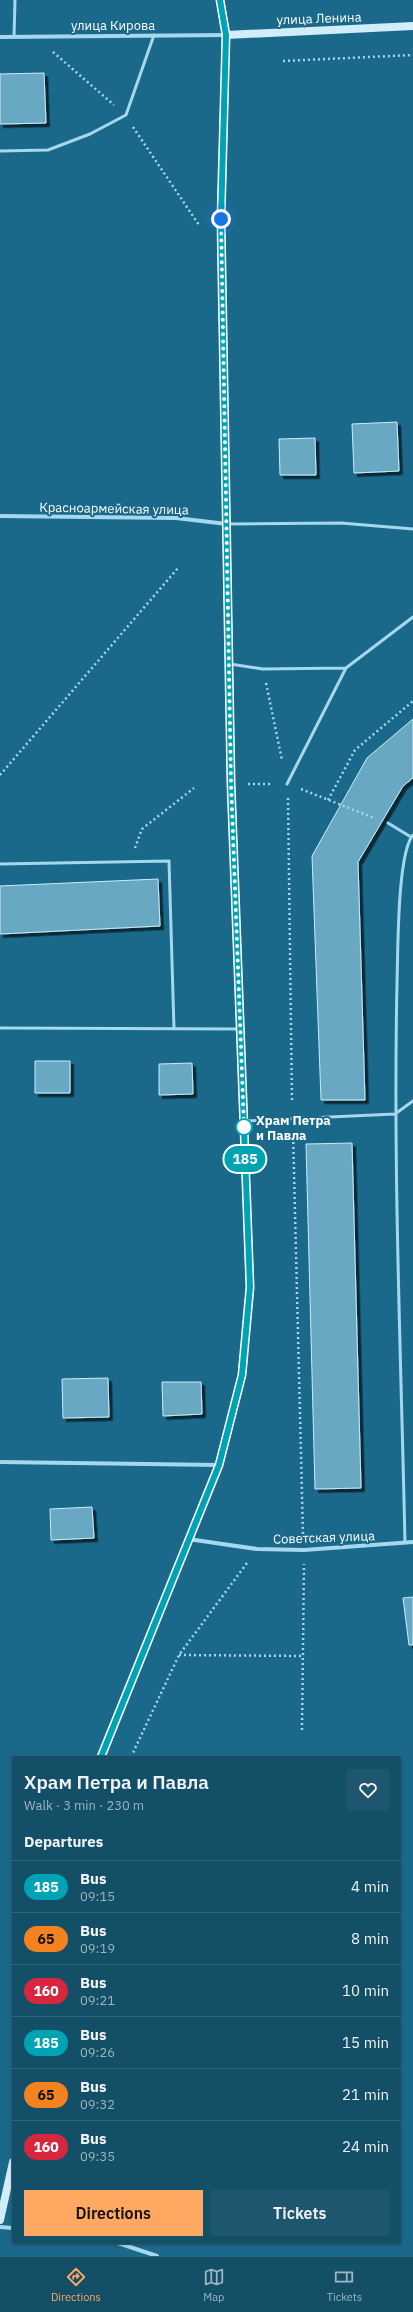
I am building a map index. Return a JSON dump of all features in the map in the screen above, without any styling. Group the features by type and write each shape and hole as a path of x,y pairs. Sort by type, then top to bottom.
{"main road":[{"path":"101,1756 219,1465 242,1375 250,1287 231,783 221,219 226,35 220,0"},
{"name":"улица Ленина","path":"226,35 413,26"},
{"path":"0,2220 12,2166"}],"street":[{"name":"улица Кирова","path":"0,37 226,35"},
{"name":"Красноармейская улица","path":"0,516 176,518 227,524"},
{"path":"0,1462 219,1465"},
{"name":"Советская улица","path":"188,1539 257,1549 304,1550 413,1542"},
{"path":"0,2227 12,2228"},
{"path":"121,2244 157,2256"}],"lane":[{"path":"14,37 15,0"},
{"path":"0,151 48,150 90,134 126,115 154,35"},
{"path":"227,524 341,523 413,529"},
{"path":"287,784 346,668 413,617"},
{"path":"229,664 263,669 346,668"},
{"path":"388,823 412,836 406,850 399,906 395,1114 405,1543"},
{"path":"0,864 169,861 174,1029"},
{"path":"0,1028 240,1029"},
{"path":"243,1122 395,1114 413,1101"}],"path":[{"path":"283,61 413,56"},
{"path":"0,775 178,568"},
{"path":"388,823 328,800 355,750 413,701"},
{"path":"130,861 142,829 194,788"},
{"path":"131,1756 179,1655 257,1549"},
{"path":"302,1730 304,1550"},
{"path":"179,1655 303,1656"}],"building":[{"path":"44,73 46,123 0,124 0,74"},
{"path":"397,422 399,471 354,473 352,424"},
{"path":"315,438 316,475 280,475 279,439"},
{"path":"413,719 413,778 403,786 358,862 365,1100 321,1100 312,856 367,758"},
{"path":"158,879 160,926 0,934 0,886"},
{"path":"35,1061 70,1061 70,1093 35,1093"},
{"path":"192,1063 193,1094 159,1095 159,1064"},
{"path":"352,1143 361,1488 315,1489 306,1144"},
{"path":"108,1378 109,1417 63,1418 62,1379"},
{"path":"162,1382 201,1382 202,1414 163,1416"},
{"path":"92,1507 94,1538 51,1540 50,1509"},
{"path":"413,1597 413,1645 409,1645 403,1598"}],"bus line":[{"name":"185","path":"101,1756 219,1465 242,1375 250,1287 231,783 221,219 226,35 220,0"}],"place":[{"name":"Храм Петра и Павла","path":"244,1127"}],"route":[{"path":"221,219 231,783 244,1127"}]}
